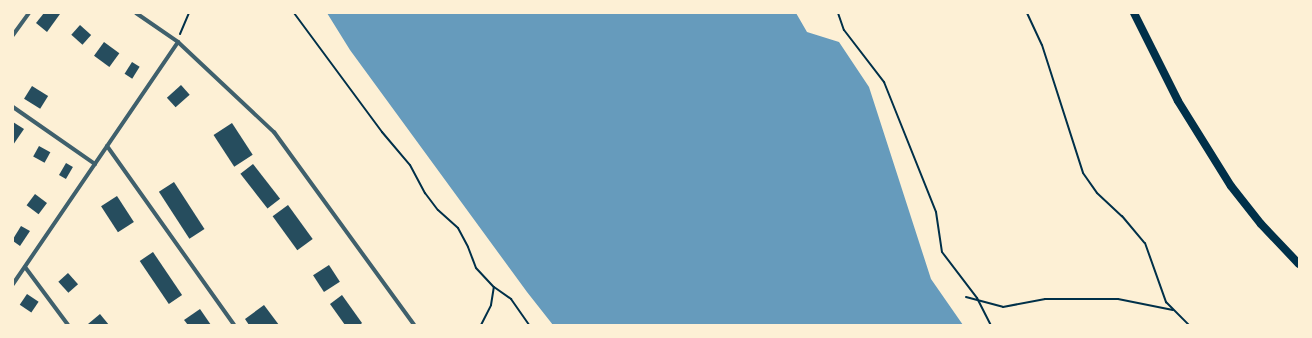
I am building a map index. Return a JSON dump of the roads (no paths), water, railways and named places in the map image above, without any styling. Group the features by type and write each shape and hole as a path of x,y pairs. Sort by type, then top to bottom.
{"main road":[{"path":"1134,13 1178,102 1227,180 1261,224 1299,264"}],"street":[{"path":"13,36 29,13"},
{"path":"136,13 178,42 274,132 414,325"},
{"path":"13,284 178,42"},
{"path":"13,107 95,164"},
{"path":"107,146 234,325"},
{"path":"25,267 68,325"}],"water":[{"path":"327,13 796,13 807,32 839,42 869,87 931,279 963,325 553,325 527,292 350,50"}]}
